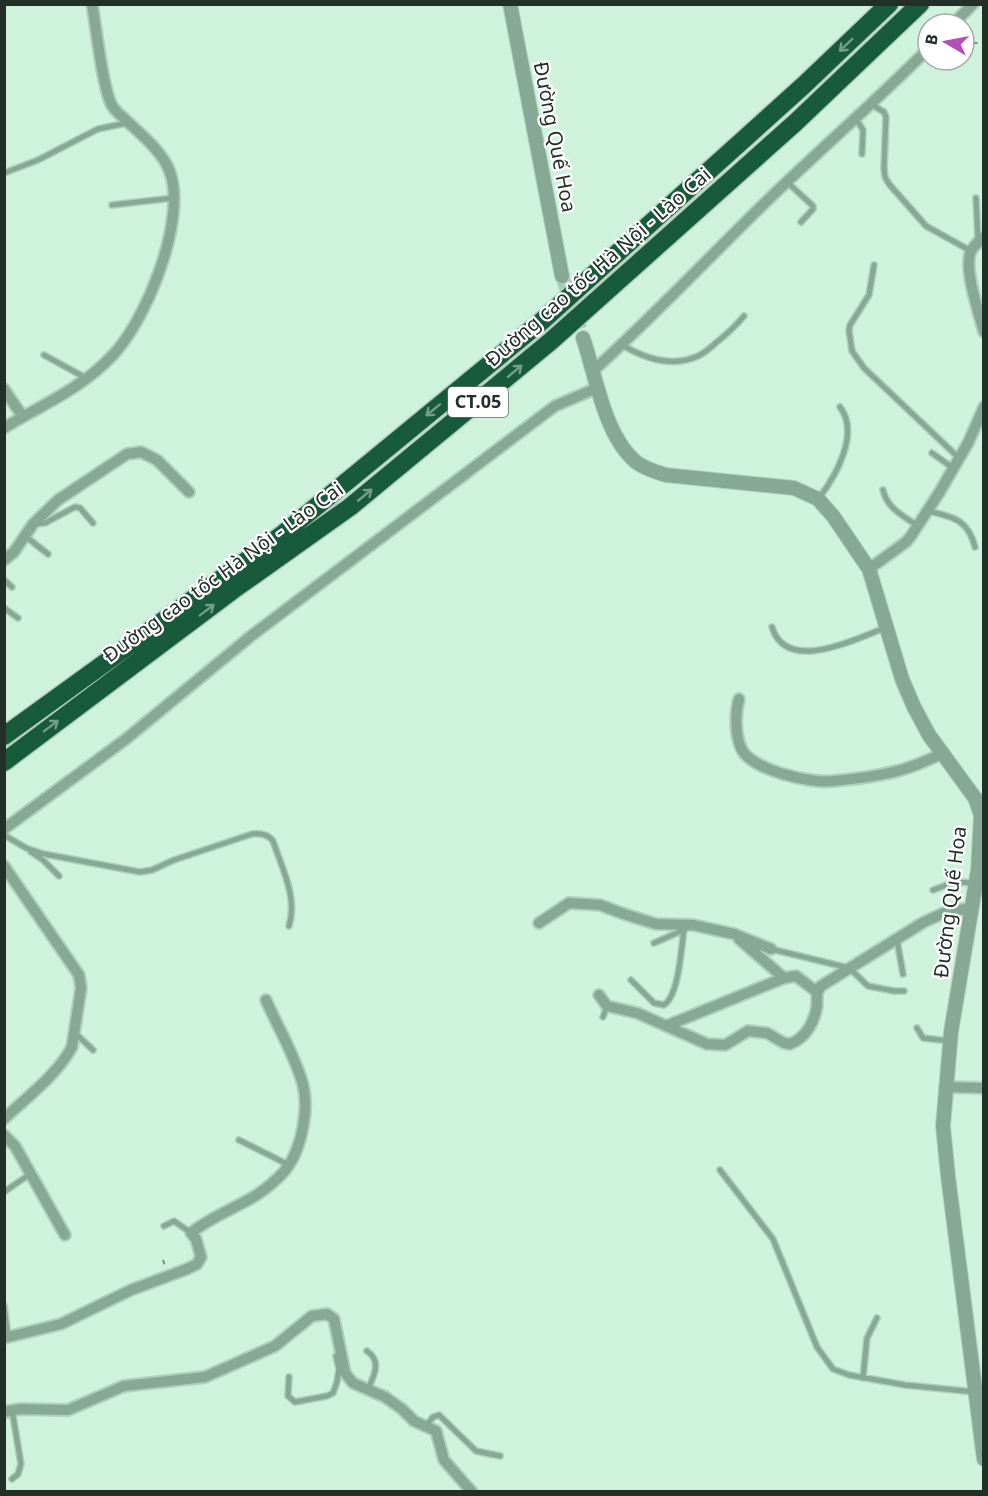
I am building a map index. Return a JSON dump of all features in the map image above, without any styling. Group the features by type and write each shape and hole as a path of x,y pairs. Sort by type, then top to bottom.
{"highway":[{"name":"Đường cao tốc Hà Nội - Lào Cai","path":"4,736 283,534 542,321 804,85 889,4"},
{"name":"Đường cao tốc Hà Nội - Lào Cai","path":"4,762 233,590 290,552 350,507 551,341 795,122 920,4"}],"street":[{"path":"4,428 86,378 112,356 129,334 145,306 161,267 171,229 174,191 170,171 160,155 111,104 92,4"},
{"name":"Đường Quế Hoa","path":"510,4 562,276"},
{"path":"594,370 787,182 872,105 916,61"},
{"path":"981,239 971,252 969,267 983,328"},
{"name":"Đường Quế Hoa","path":"583,338 594,370 597,388 612,428 624,450 637,463 651,471 666,475 794,489 818,499 833,516 869,569 902,679 914,708 929,735 975,798 982,815 976,883 950,1041 943,1126 948,1176 980,1391 984,1459"},
{"path":"4,829 126,739 251,636 555,406 597,388"},
{"path":"4,389 23,417"},
{"path":"869,569 906,542 918,526 956,463 984,407"},
{"path":"4,560 14,552 33,524 58,500 127,454 141,452 157,460 189,492"},
{"path":"739,699 736,719 741,748 745,755 776,772 799,779 831,782 896,772 944,753"},
{"path":"4,866 79,975 81,988 72,1047 54,1072 4,1119"},
{"path":"539,923 569,903 600,905 656,924 734,934 771,949"},
{"path":"599,995 607,1006 638,1013 707,1044 725,1045 748,1031 767,1033 790,1044 803,1035 813,1023 817,992 821,986 924,922 946,912 972,908"},
{"path":"734,934 756,959 784,978"},
{"path":"666,1026 784,978 796,976 817,992"},
{"path":"6,1337 61,1324 131,1290 197,1264 201,1257 196,1239 191,1233 201,1225 256,1195 289,1165 298,1144 303,1123 304,1087 266,1000"},
{"path":"945,1087 984,1088"},
{"path":"4,1135 15,1146 65,1235"},
{"path":"8,1411 68,1410 124,1386 205,1377 275,1346 312,1316 327,1314 334,1319 345,1373 349,1380 385,1397 414,1421 435,1431 444,1460 472,1491"}],"lane":[{"path":"872,105 884,112 886,117 884,168 889,184 926,226 971,252"},
{"path":"856,119 863,130 862,154"},
{"path":"4,173 38,160 98,129 129,122"},
{"path":"787,182 813,206 801,222"},
{"path":"112,205 174,198"},
{"path":"976,198 981,239"},
{"path":"874,265 869,295 850,325 849,340 852,351 864,368 956,463"},
{"path":"622,345 651,358 669,362 686,361 700,355 732,331 744,316"},
{"path":"44,355 86,378"},
{"path":"818,499 830,483 847,437 848,422 840,407"},
{"path":"932,453 956,463"},
{"path":"884,490 885,500 890,506 918,526"},
{"path":"33,524 45,523 75,507 80,508 93,523"},
{"path":"928,511 954,518 963,524 971,533 975,547"},
{"path":"26,536 48,554"},
{"path":"4,580 12,587"},
{"path":"4,608 18,618"},
{"path":"772,627 774,635 781,643 794,649 819,651 831,649 887,627"},
{"path":"26,848 44,854 140,872 152,870 174,860 252,834 261,834 270,837 273,841 289,889 293,907 289,926"},
{"path":"4,835 43,860 59,876"},
{"path":"933,890 955,882 976,883"},
{"path":"654,943 689,927"},
{"path":"631,980 654,1003 664,1005 669,1002 689,927"},
{"path":"896,939 903,974"},
{"path":"756,959 766,950 771,949 849,968 868,986 904,991"},
{"path":"603,1017 607,1006"},
{"path":"917,1028 923,1038 950,1041"},
{"path":"74,1032 93,1050"},
{"path":"239,1140 289,1165"},
{"path":"720,1170 773,1239 817,1347 833,1369 849,1375 905,1385 980,1391"},
{"path":"4,1192 30,1174"},
{"path":"164,1226 174,1221 191,1233"},
{"path":"4,1306 6,1337"},
{"path":"288,1377 288,1396 295,1402 333,1393 339,1369 327,1314"},
{"path":"863,1378 867,1338 878,1318"},
{"path":"367,1351 373,1355 377,1366 368,1389"},
{"path":"8,1411 21,1464 18,1474 12,1479"},
{"path":"426,1426 433,1417 439,1415 476,1451 500,1456"}],"tunnel":[{"path":"562,276 583,338"}]}
